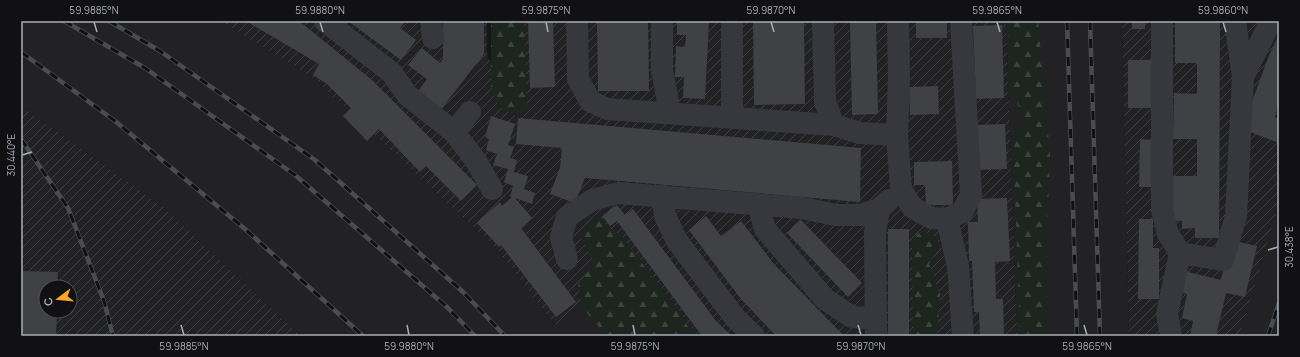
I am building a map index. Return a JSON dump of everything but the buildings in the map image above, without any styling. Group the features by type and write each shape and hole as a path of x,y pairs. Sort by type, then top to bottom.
{"lane":[{"path":"324,21 392,73 407,95 454,132 476,161 492,189"},
{"path":"577,21 578,80 590,101 607,109 834,125 860,132 897,135"},
{"path":"662,21 662,70 670,113"},
{"path":"732,21 732,118"},
{"path":"823,21 824,102 834,125"},
{"path":"898,21 897,135 902,189 912,207 931,218 946,219 962,212 971,195 961,21"},
{"path":"1162,21 1162,210 1168,234 1180,253 1167,314 1171,336"},
{"path":"1180,253 1223,260 1236,216 1243,77 1235,21"},
{"path":"1243,77 1271,21"},
{"path":"454,132 470,112"},
{"path":"566,259 561,237 567,217 592,200 618,193 802,208 836,215 860,215 879,209 902,189"},
{"path":"663,196 665,216 677,241 736,319 754,336"},
{"path":"758,204 765,229 824,299 852,317 876,328 875,232 879,209"},
{"path":"946,219 958,266 962,336"}],"shaded area":[{"path":"21,21 220,21 312,77 497,249 555,325 641,260 697,336 301,336 163,207 21,106"},
{"path":"220,21 487,21 487,54 516,117 517,21 1006,21 1017,336 697,336 641,260 555,325 497,249 312,77"},
{"path":"1006,21 1122,21 1129,336 1017,336"},
{"path":"1122,21 1279,21 1279,203 1240,336 1129,336"},
{"path":"21,106 163,207 301,336 21,336"},
{"path":"1279,203 1279,336 1240,336 1250,298"}],"green space":[{"path":"491,21 524,21 527,108 520,113 513,114 499,107 491,87"},
{"path":"1008,21 1038,21 1050,154 1047,234 1047,336 1020,336 1013,135 1025,124 1017,102 1011,95"},
{"path":"601,218 609,228 623,237 695,336 607,336 582,307 578,283 587,273 594,261 581,239 590,220"},
{"path":"924,231 933,235 939,243 929,264 940,294 937,336 913,336 912,244 917,234"}],"railway":[{"path":"64,21 145,68 295,175 447,307 475,336"},
{"path":"109,21 160,51 315,160 462,291 505,336"},
{"path":"1067,21 1077,336"},
{"path":"1090,21 1100,336"},
{"path":"21,52 115,121 245,229 363,336"},
{"path":"21,139 68,208 104,301 113,336"},
{"path":"1268,336 1279,303"}]}
